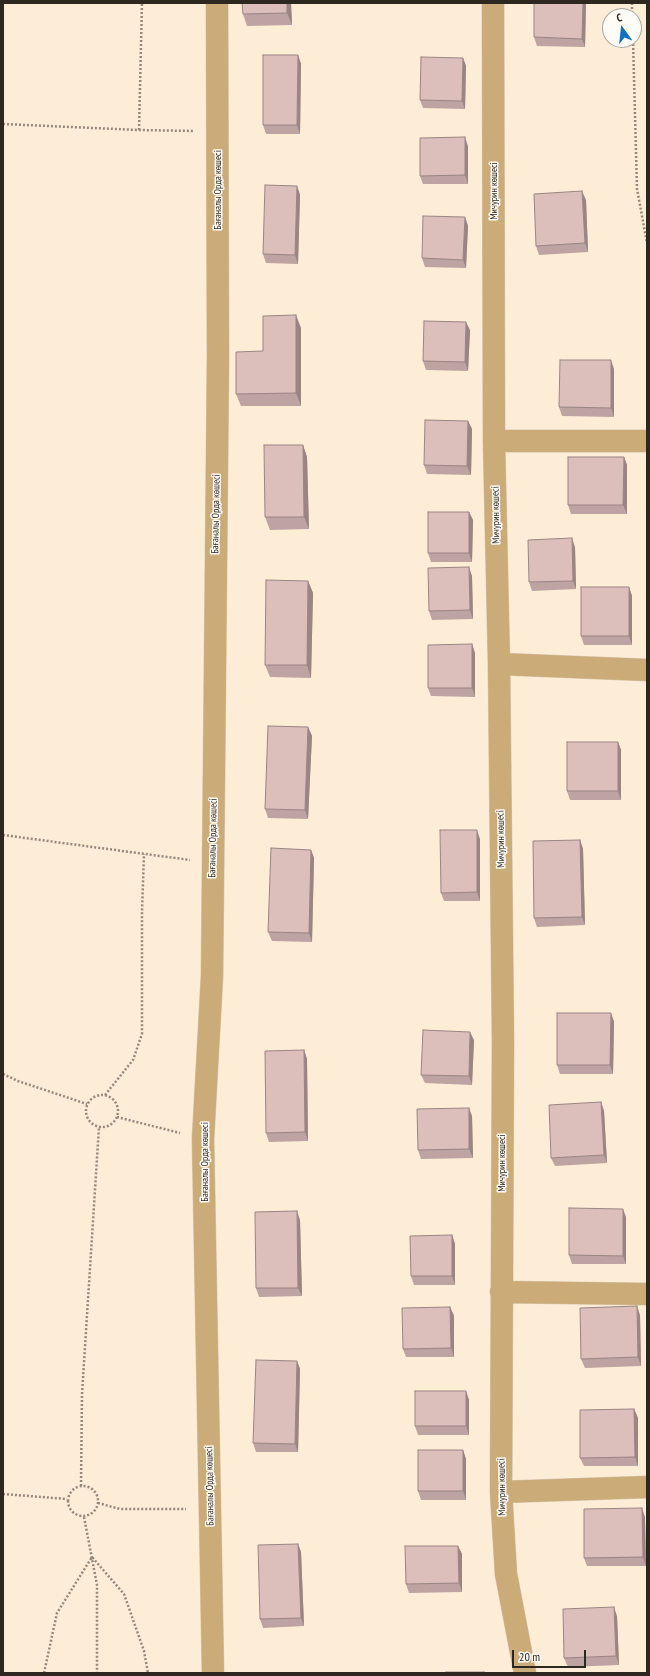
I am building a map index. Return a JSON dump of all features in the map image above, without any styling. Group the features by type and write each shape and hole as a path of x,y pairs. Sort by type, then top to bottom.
{"street":[{"name":"Бағаналы Орда көшесі","path":"213,1673 204,1139 212,976 218,366 217,3"},
{"name":"Мичурин көшесі","path":"493,3 494,441 499,664 503,1043 501,1492 506,1574 525,1673"},
{"path":"494,441 647,441"},
{"path":"499,664 647,670"},
{"path":"501,1292 647,1294"},
{"path":"501,1492 647,1487"}],"path":[{"path":"139,130 142,3"},
{"path":"633,48 637,189 647,242"},
{"path":"3,124 139,130 218,131"},
{"path":"3,835 213,862"},
{"path":"105,1095 133,1060 142,1034 142,912 144,854"},
{"path":"3,1074 18,1081 87,1104"},
{"path":"98,1095 105,1095 116,1103 118,1110 112,1123 99,1127 92,1124 87,1118 87,1104 91,1098 98,1095"},
{"path":"116,1117 204,1139"},
{"path":"82,1486 82,1394 99,1127"},
{"path":"82,1486 88,1487 94,1491 97,1496 98,1503 95,1510 84,1517 77,1516 72,1512 68,1506 67,1499 75,1488 82,1486"},
{"path":"3,1494 67,1499"},
{"path":"98,1503 120,1509 211,1509"},
{"path":"84,1517 97,1585 97,1673"},
{"path":"44,1673 56,1613 92,1557"},
{"path":"92,1557 124,1594 144,1651 148,1673"}],"building":[{"path":"242,3 287,3 287,13 243,14"},
{"path":"534,3 583,3 582,39 534,37"},
{"path":"263,55 298,55 297,125 263,125"},
{"path":"421,57 463,58 462,101 420,100"},
{"path":"465,137 465,175 420,176 420,138"},
{"path":"265,185 297,186 295,255 263,254"},
{"path":"582,191 585,243 536,246 534,194"},
{"path":"423,216 465,217 463,260 422,258"},
{"path":"296,315 296,393 236,394 236,352 263,351 263,316"},
{"path":"424,321 466,322 465,362 423,361"},
{"path":"560,360 611,360 611,408 559,407"},
{"path":"425,420 468,421 467,466 424,465"},
{"path":"264,445 303,445 304,517 265,517"},
{"path":"568,457 624,457 623,505 568,505"},
{"path":"428,512 469,512 469,553 428,553"},
{"path":"572,538 573,581 529,582 528,540"},
{"path":"469,567 470,610 429,611 428,568"},
{"path":"266,580 308,581 307,665 265,665"},
{"path":"581,587 629,587 629,636 581,636"},
{"path":"472,644 472,688 428,688 428,645"},
{"path":"268,726 308,727 305,810 265,809"},
{"path":"567,742 618,742 618,791 567,791"},
{"path":"440,830 477,830 477,892 441,893"},
{"path":"580,840 582,917 534,918 533,841"},
{"path":"271,848 311,850 309,933 268,932"},
{"path":"557,1013 611,1013 610,1065 557,1065"},
{"path":"423,1030 470,1032 469,1076 421,1075"},
{"path":"304,1050 305,1132 266,1133 265,1051"},
{"path":"601,1102 604,1155 551,1158 549,1105"},
{"path":"469,1108 469,1149 418,1150 417,1109"},
{"path":"569,1208 623,1209 623,1256 569,1255"},
{"path":"297,1211 298,1288 256,1288 255,1212"},
{"path":"452,1235 452,1276 411,1276 410,1236"},
{"path":"637,1306 638,1357 581,1359 580,1308"},
{"path":"450,1307 451,1348 403,1349 402,1308"},
{"path":"256,1360 297,1361 295,1444 253,1443"},
{"path":"415,1391 466,1391 466,1426 415,1426"},
{"path":"634,1409 635,1457 580,1458 580,1410"},
{"path":"418,1450 463,1450 463,1491 418,1491"},
{"path":"642,1508 643,1557 584,1558 584,1509"},
{"path":"298,1544 301,1618 260,1619 258,1545"},
{"path":"405,1546 458,1546 459,1583 406,1584"},
{"path":"614,1607 616,1656 564,1658 563,1609"},
{"path":"485,1672 485,1673 446,1673"}]}
